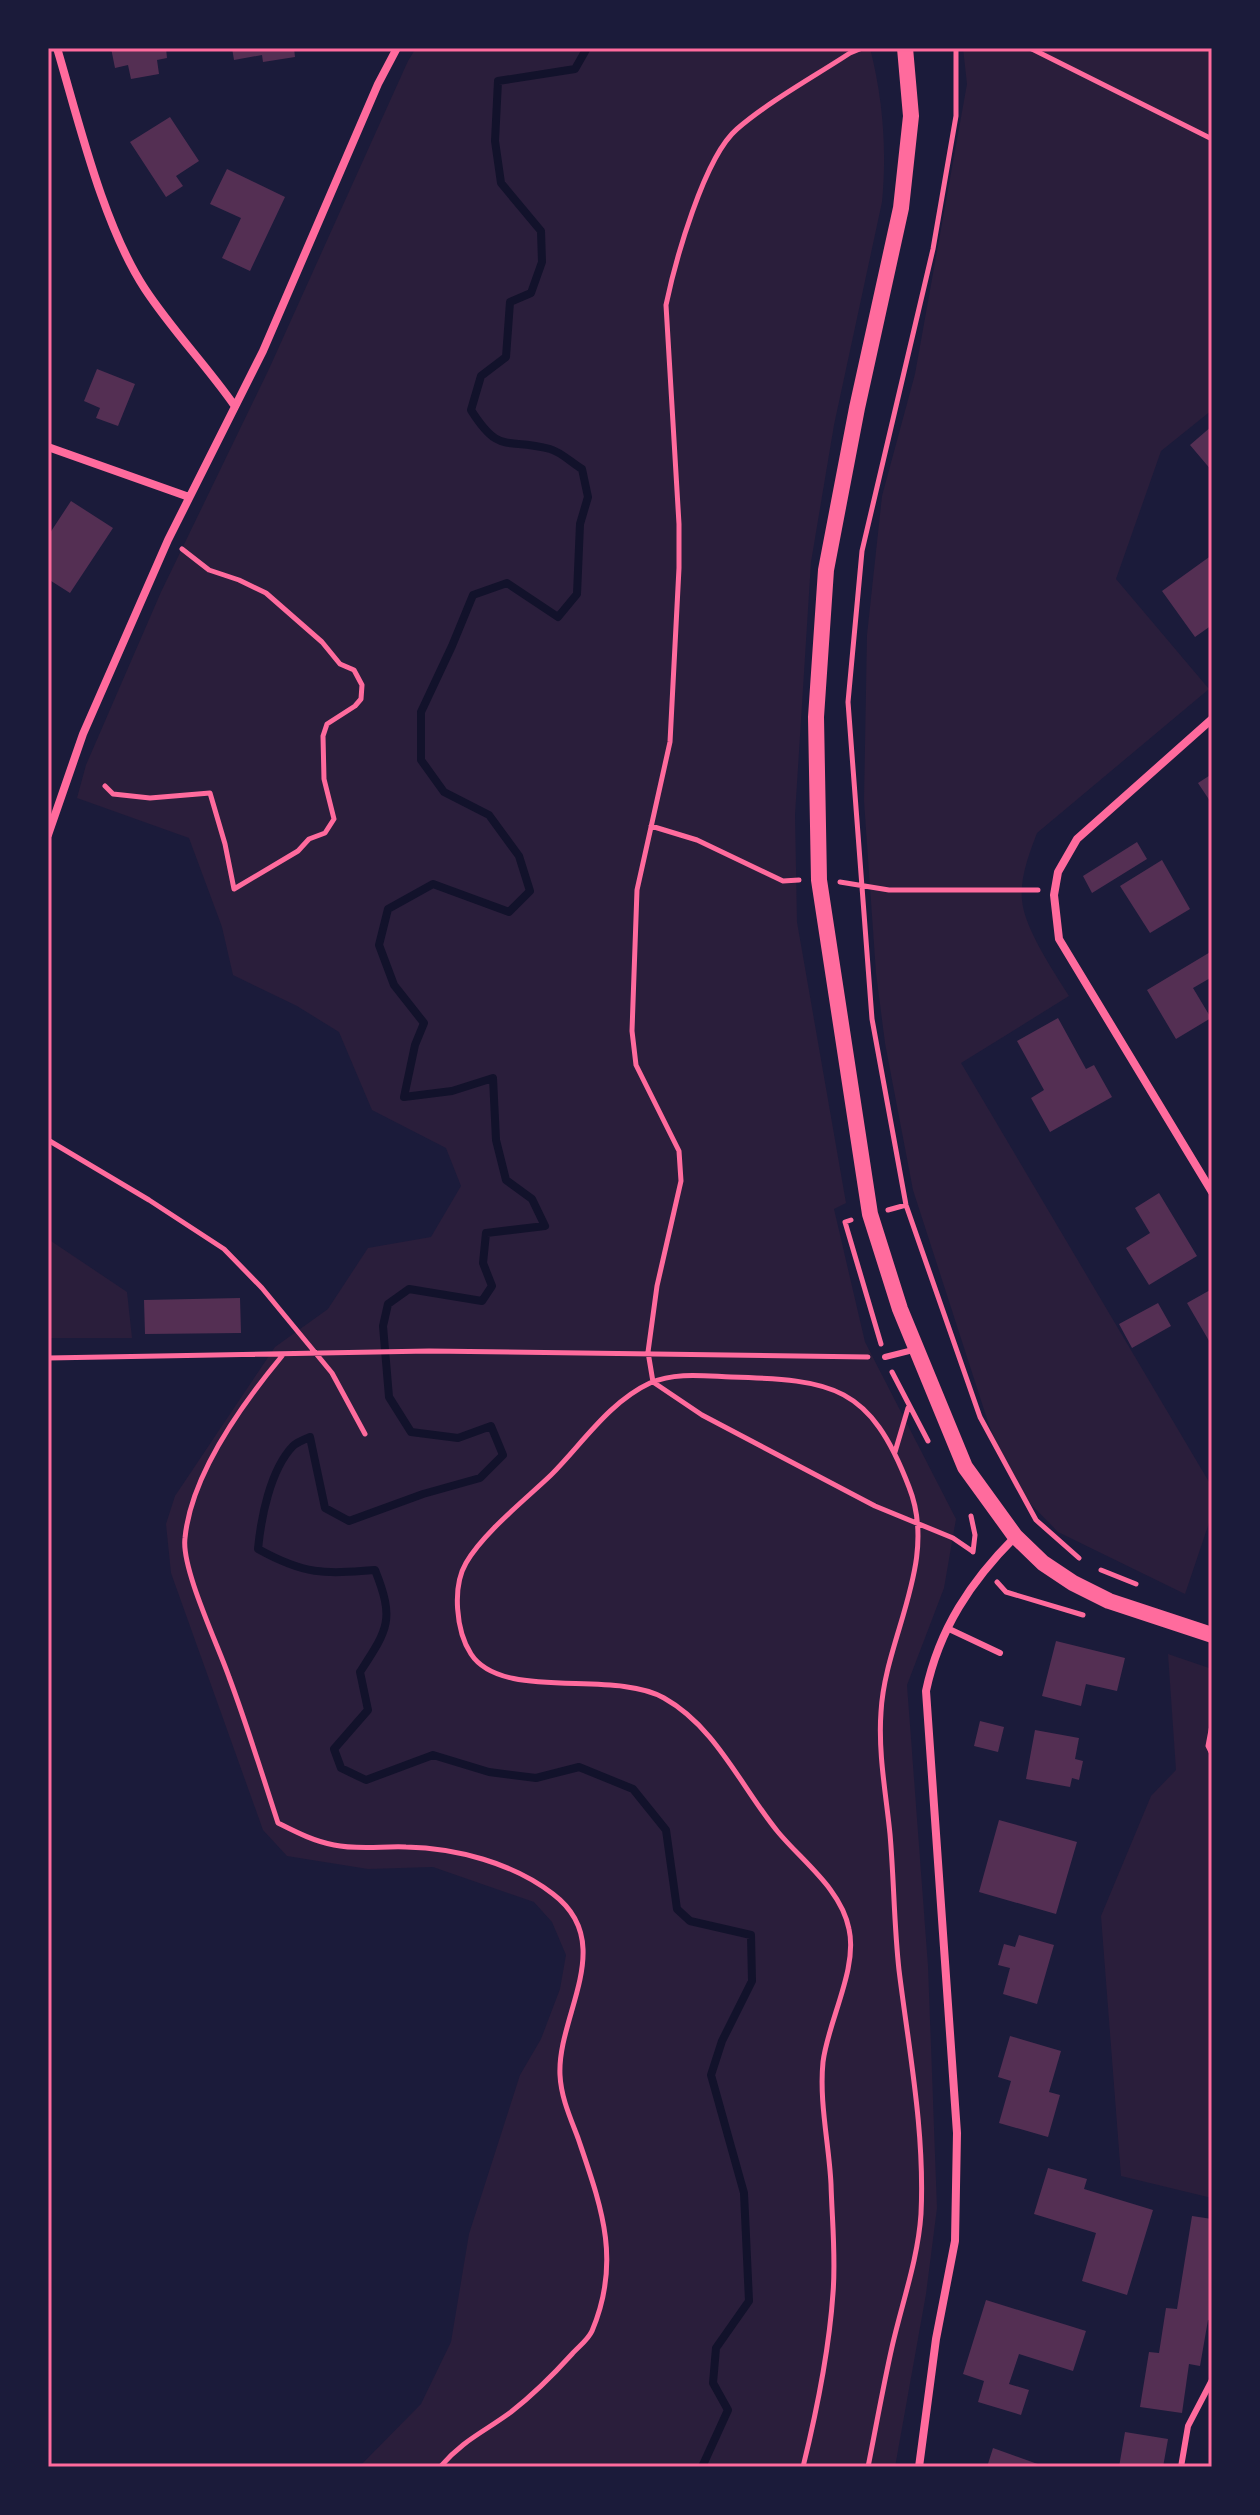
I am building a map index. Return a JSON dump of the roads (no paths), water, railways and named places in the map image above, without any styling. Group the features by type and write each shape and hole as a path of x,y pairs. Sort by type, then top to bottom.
{"main road":[{"path":"905,48 911,116 901,208 857,408 826,570 816,717 819,880 870,1214 900,1309 965,1467 1015,1536 1043,1563 1073,1583 1109,1601 1212,1635"}],"street":[{"path":"57,48 89,155 116,230 143,286 234,405"},
{"path":"48,835 83,734 168,540 263,351 378,84 397,48"},
{"path":"48,447 189,497"},
{"path":"1212,719 1077,839 1058,872 1054,895 1059,939 1212,1192"},
{"path":"919,2467 936,2339 955,2241 957,2187 957,2133 926,1691 933,1657 947,1628 984,1569 1015,1536"}],"lane":[{"path":"885,1357 917,1349"},
{"path":"947,1628 1000,1653"},
{"path":"1181,2467 1188,2426 1212,2380"}],"waterway":[{"path":"587,48 575,69 498,81 495,141 501,183 541,231 542,262 531,293 510,302 506,357 481,376 471,410 489,434 497,439 550,449 582,469 588,497 580,524 577,594 558,617 507,583 473,595 421,712 421,760 444,792 489,815 519,856 530,891 509,912 433,884 388,909 379,945 394,985 424,1023 415,1045 404,1097 452,1091 493,1078 496,1140 506,1180 532,1199 545,1226 486,1233 483,1263 492,1286 482,1301 409,1289 388,1304 383,1326 389,1397 411,1432 458,1438 491,1426 503,1455 480,1478 423,1494 349,1521 325,1508 310,1437 293,1446 278,1468 264,1509 258,1549 289,1564 315,1571 375,1570 385,1601 386,1624 360,1672 368,1710 334,1749 341,1768 366,1780 433,1755 489,1772 536,1778 579,1767 633,1789 666,1830 677,1909 690,1921 751,1935 752,1981 722,2041 711,2075 744,2193 749,2301 716,2348 713,2383 728,2410 702,2467"}]}
